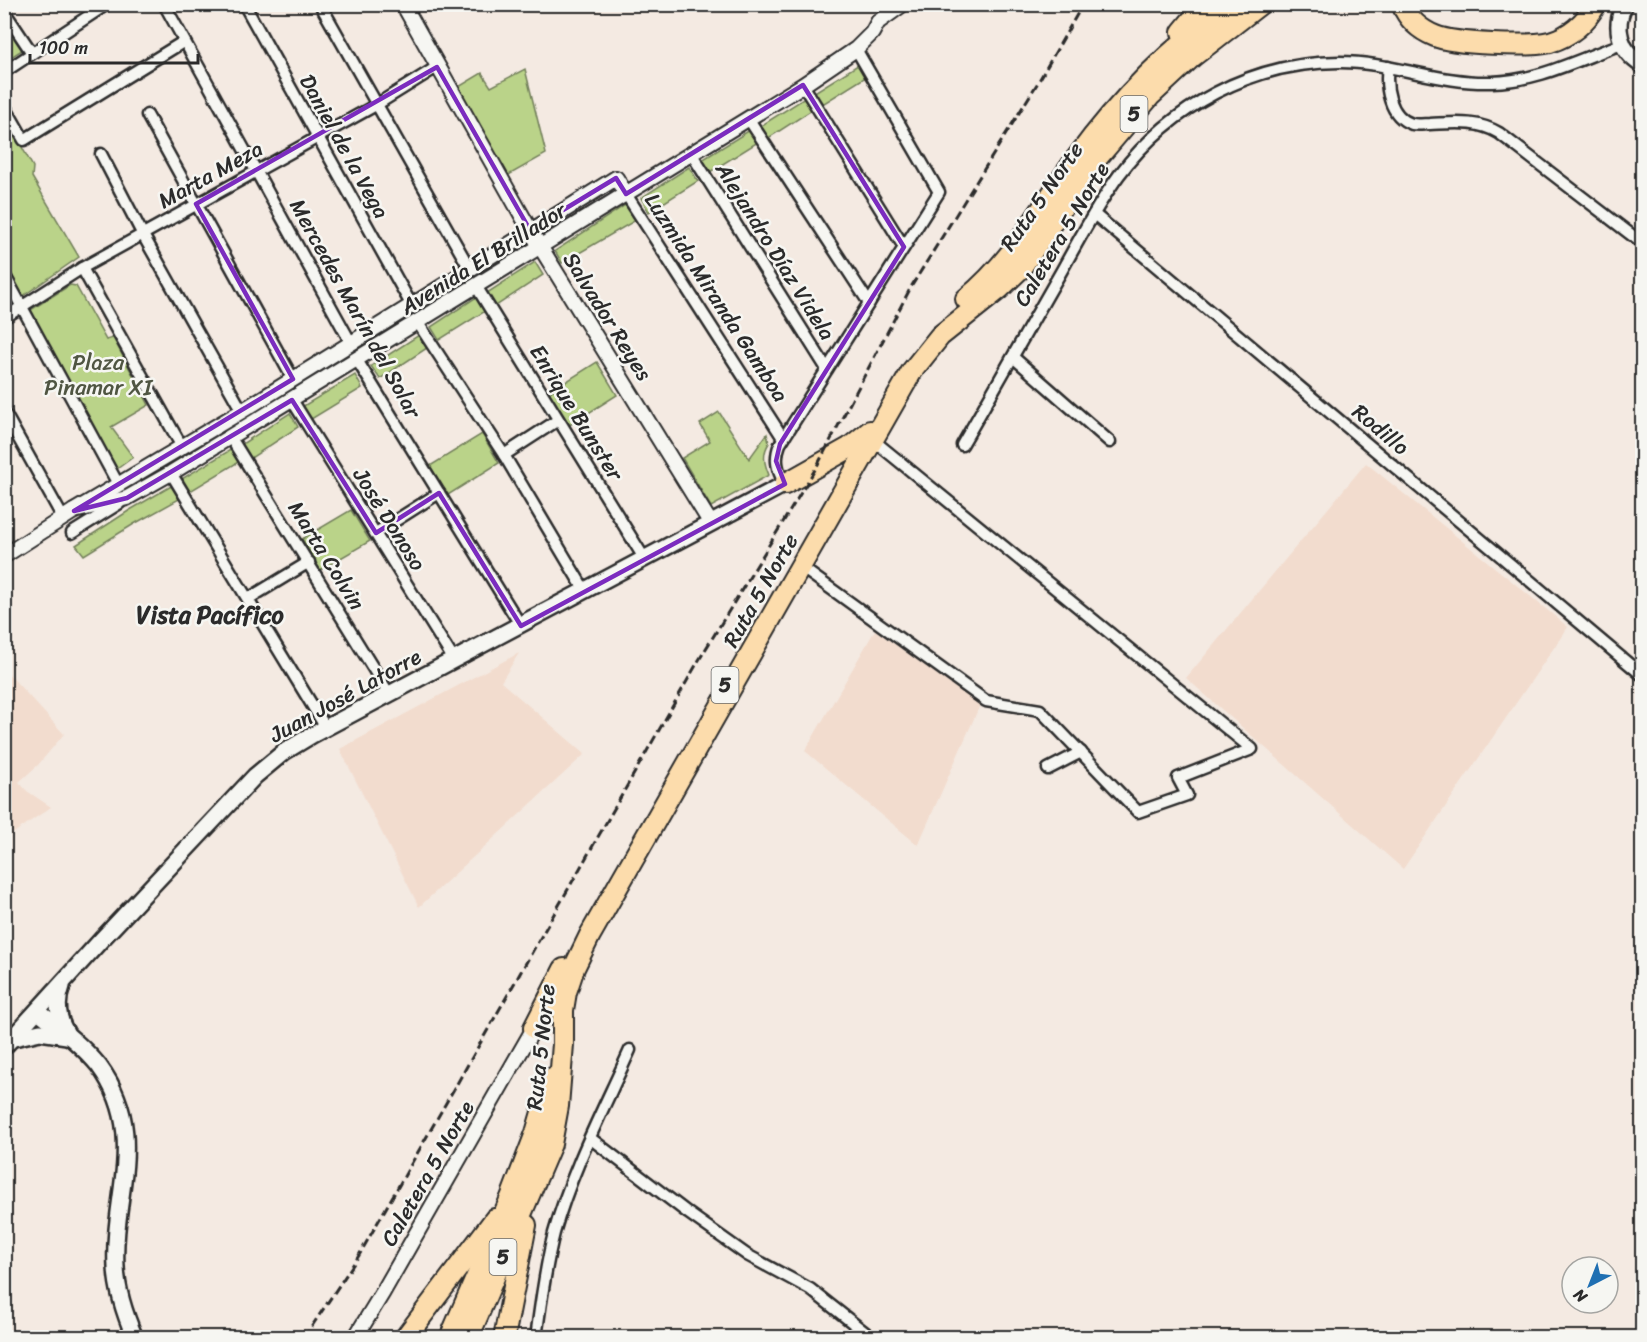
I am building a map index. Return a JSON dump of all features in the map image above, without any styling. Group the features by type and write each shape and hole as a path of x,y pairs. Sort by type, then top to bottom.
{"highway":[{"path":"1134,90 1204,4"},
{"name":"Ruta 5 Norte","path":"468,1338 551,1144 555,1130 563,1044 563,1010 574,968 590,935 801,567 928,335 947,314 982,286 1007,260 1076,159 1134,90 1179,46 1231,4"},
{"name":"Ruta 5 Norte","path":"450,1338 511,1198 536,1133 550,1086 557,1001 567,964 840,483 931,345 949,328 999,290 1020,269 1074,188 1130,117 1193,56 1260,4"},
{"path":"1402,4 1414,23 1436,37 1525,45 1551,41 1569,33 1584,21 1596,4"},
{"path":"785,484 872,436"},
{"path":"816,468 828,471 840,483"},
{"path":"534,1028 567,964"},
{"path":"504,1338 537,1175"},
{"path":"405,1338 511,1198"}],"main road":[{"path":"1625,4 1618,27 1622,44 1627,53 1642,65"},
{"name":"Juan José Latorre","path":"8,1043 255,776 284,752 710,522 785,484"},
{"path":"64,982 58,996 58,1011 69,1037"},
{"path":"38,1011 91,1057 108,1080 123,1120 126,1163 117,1224 115,1265 117,1288 135,1338"},
{"path":"8,1043 40,1032 69,1037"}],"street":[{"path":"83,4 90,15"},
{"path":"4,72 107,4"},
{"name":"Mercedes Marín del Solar","path":"165,4 183,42 351,343 357,360 520,626"},
{"name":"Daniel de la Vega","path":"244,4 412,306"},
{"path":"320,4 470,269"},
{"name":"Salvador Reyes","path":"403,4 530,231 710,522"},
{"name":"Avenida El Brillador","path":"72,533 127,498 231,438 803,85 856,49 872,33 879,22 903,4"},
{"path":"4,10 32,53"},
{"path":"4,105 24,140 183,42"},
{"name":"Caletera 5 Norte","path":"962,445 1094,214 1119,176 1148,142 1182,113 1219,90 1258,74 1279,69 1310,64 1352,62 1467,81 1516,80 1551,72 1622,44"},
{"path":"785,484 777,462 778,449 783,438 939,192 856,49"},
{"name":"Marta Meza","path":"4,318 82,268 376,105 437,67"},
{"path":"1388,67 1387,86 1390,101 1399,115 1410,124 1469,123 1490,128 1642,243"},
{"path":"803,85 904,247"},
{"path":"147,115 292,379"},
{"path":"748,118 869,303"},
{"name":"Alejandro Díaz Videla","path":"691,153 827,369"},
{"path":"101,154 143,235 242,411"},
{"name":"Avenida El Brillador","path":"5,556 616,178"},
{"name":"Luzmida Miranda Gamboa","path":"616,178 783,438"},
{"name":"Rodillo","path":"1094,214 1642,675"},
{"path":"82,268 182,447"},
{"path":"4,274 118,484"},
{"name":"Enrique Bunster","path":"476,286 644,558"},
{"path":"418,323 504,455 585,591"},
{"path":"1013,357 1110,442"},
{"name":"José Donoso","path":"292,400 454,660"},
{"path":"4,412 68,515 127,498"},
{"path":"504,455 558,420"},
{"path":"801,567 986,701 1040,710 1138,812 1187,795 1178,778 1252,749 872,436"},
{"name":"Marta Colvin","path":"231,438 389,694"},
{"path":"171,473 326,728"},
{"path":"376,533 439,494"},
{"path":"248,598 309,562"},
{"path":"1048,770 1081,752"},
{"name":"Caletera 5 Norte","path":"355,1338 534,1028"},
{"path":"536,1338 543,1281 554,1234 570,1185 630,1050"},
{"path":"590,1138 730,1243 747,1255 810,1289 872,1338"}],"highlighted area":[{"path":"437,67 530,230 616,178 626,194 803,85 904,247 780,444 776,461 785,484 521,626 439,493 376,533 292,400 127,498 74,511 293,379 196,204"}],"shaded area":[{"path":"1366,463 1568,627 1403,869 1186,678"},
{"path":"875,630 980,705 918,845 805,751"},
{"path":"519,653 501,682 585,754 419,907 340,749"},
{"path":"5,670 64,734 38,765 19,782 27,791 51,807 5,839"}],"green space":[{"path":"5,24 22,50 4,61"},
{"path":"861,63 869,75 821,105 813,93"},
{"path":"525,69 546,154 507,176 457,88 482,73 491,87"},
{"path":"808,96 815,108 767,139 759,127"},
{"path":"4,115 33,167 32,177 79,257 23,296 5,263"},
{"path":"750,130 758,142 710,172 702,160"},
{"path":"689,167 698,181 649,212 641,198"},
{"path":"625,205 636,220 562,263 555,251"},
{"path":"535,262 543,275 496,306 487,293"},
{"name":"Plaza Pinamar XI","path":"70,285 76,286 106,340 113,338 149,405 111,427 133,457 117,469 29,311"},
{"path":"478,296 487,310 439,340 431,327"},
{"path":"419,335 427,348 380,379 371,366"},
{"path":"597,362 617,395 568,426 548,393"},
{"path":"355,375 362,388 308,421 300,408"},
{"path":"719,412 749,459 767,434 769,443 764,459 769,475 711,507 682,458 710,441 700,424"},
{"path":"290,413 298,427 251,458 242,444"},
{"path":"482,434 499,463 448,495 430,466"},
{"path":"232,449 240,461 187,493 180,480"},
{"path":"173,485 181,498 84,555 76,545 130,510"},
{"path":"351,510 370,541 320,570 302,539"}],"railway":[{"path":"304,1338 358,1257 699,660 816,468 911,287 1037,84 1083,4"}],"district":[{"name":"Vista Pacífico","path":"210,615"}]}
